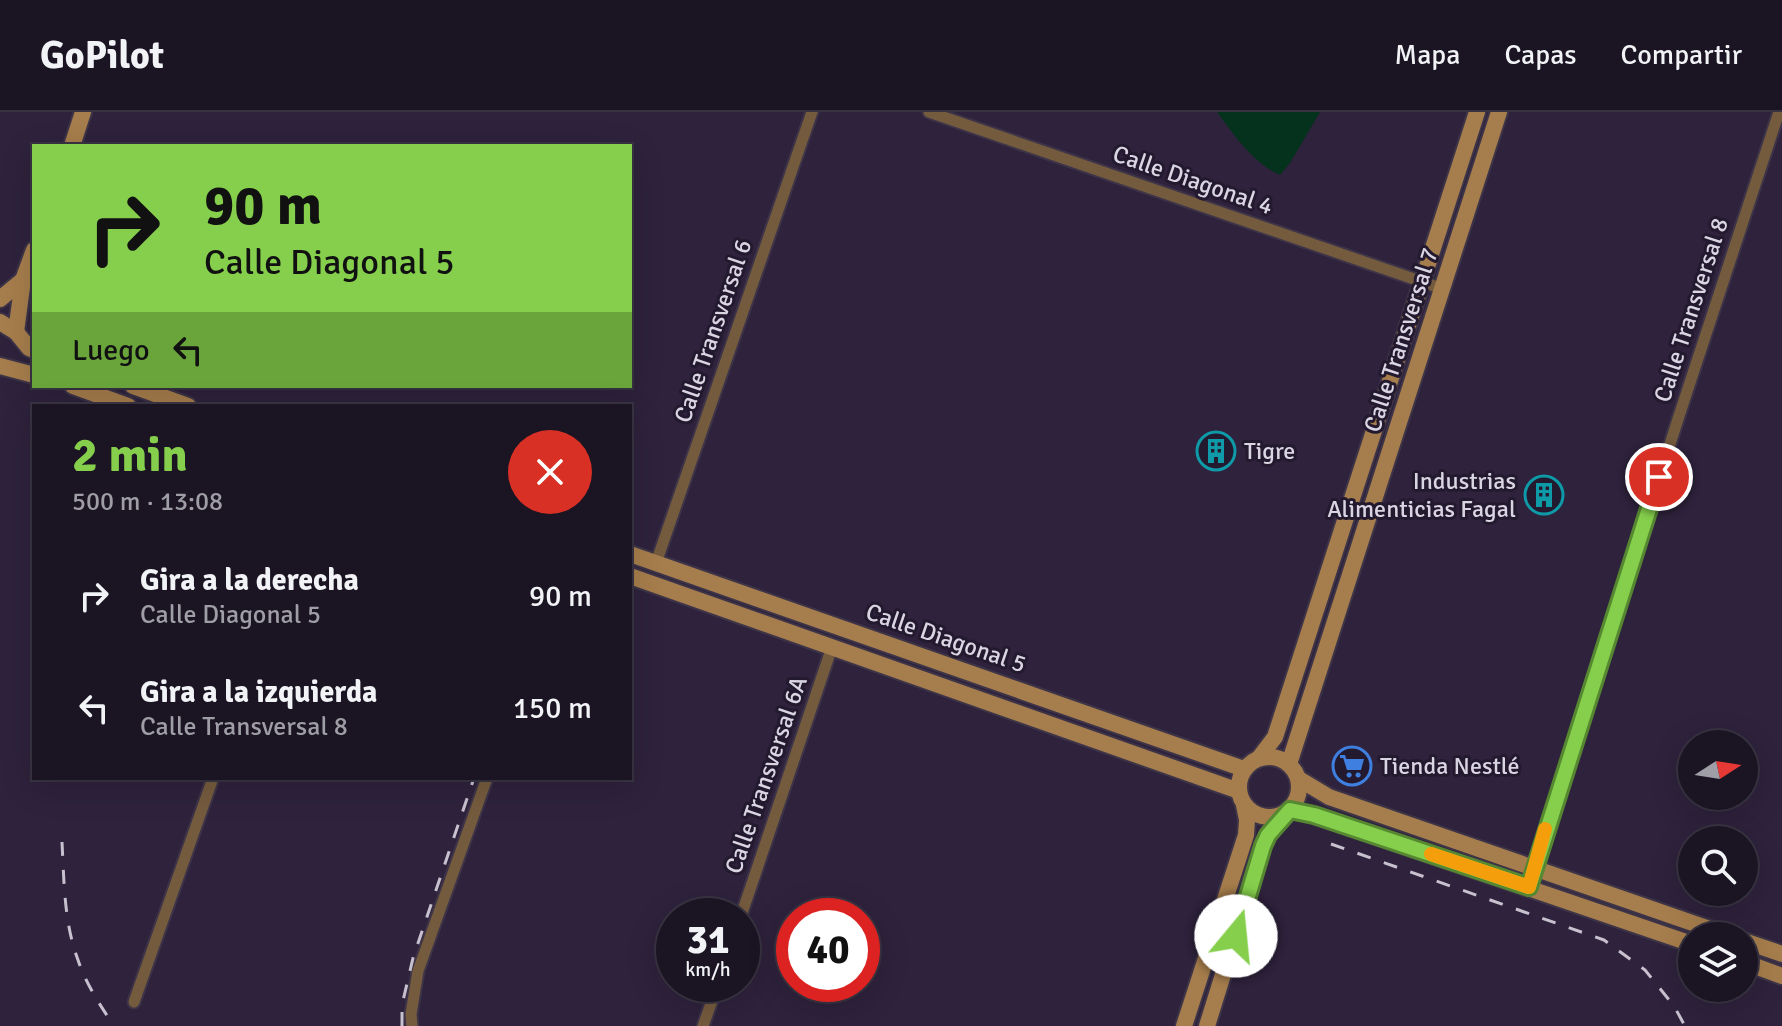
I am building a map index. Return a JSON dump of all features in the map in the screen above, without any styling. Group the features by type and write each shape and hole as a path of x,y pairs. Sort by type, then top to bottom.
{"main road":[{"path":"73,144 83,112"},
{"name":"Calle Transversal 7","path":"1259,758 1275,737 1477,112"},
{"name":"Calle Transversal 7","path":"1289,764 1499,112"},
{"path":"16,332 23,280 32,255"},
{"path":"0,299 23,280"},
{"path":"0,322 16,332 32,349 25,362 7,367"},
{"path":"7,367 32,374"},
{"path":"78,388 122,404"},
{"path":"138,388 180,404"},
{"name":"Calle Diagonal 5","path":"632,555 1244,769"},
{"name":"Calle Diagonal 5","path":"632,577 1242,798"},
{"path":"1320,602 1338,609"},
{"path":"912,676 921,655"},
{"path":"1184,1026 1246,835 1247,820 1242,798 1244,769 1259,758 1275,757 1289,764 1299,779 1329,797 1690,922"},
{"path":"1207,1026 1263,846 1299,796 1299,779"},
{"path":"1242,798 1258,816 1275,817 1287,812 1314,815 1678,939"},
{"path":"1758,946 1782,954"},
{"path":"1206,959 1227,966"},
{"path":"1758,967 1782,976"}],"street":[{"name":"Calle Transversal 6","path":"656,563 812,112"},
{"name":"Calle Diagonal 4","path":"929,112 1443,289"},
{"name":"Calle Transversal 8","path":"1529,887 1779,112"},
{"name":"Calle Transversal 6A","path":"747,898 832,647"},
{"path":"134,1002 212,780"},
{"path":"412,1026 418,971 486,780"},
{"path":"703,1026 712,1002"}],"shaded area":[{"path":"0,112 1782,112 1782,1026 0,1026"}],"green space":[{"path":"1217,112 1320,112 1280,175 1253,156"}],"railway":[{"path":"402,1026 402,1005 413,958 473,780"},
{"path":"62,842 73,946 89,986 114,1026"},
{"path":"1331,844 1604,940 1645,970 1674,1006 1685,1026"}],"slow traffic":[{"path":"1431,854 1529,887 1545,829"}],"place":[{"name":"Tigre","path":"1216,451"},
{"name":"Industrias Alimenticias Fagal","path":"1544,495"},
{"name":"Tienda Nestlé","path":"1352,766"}],"route":[{"path":"1236,936 1263,846 1268,835 1290,810 1314,815 1529,887 1659,477"}]}
